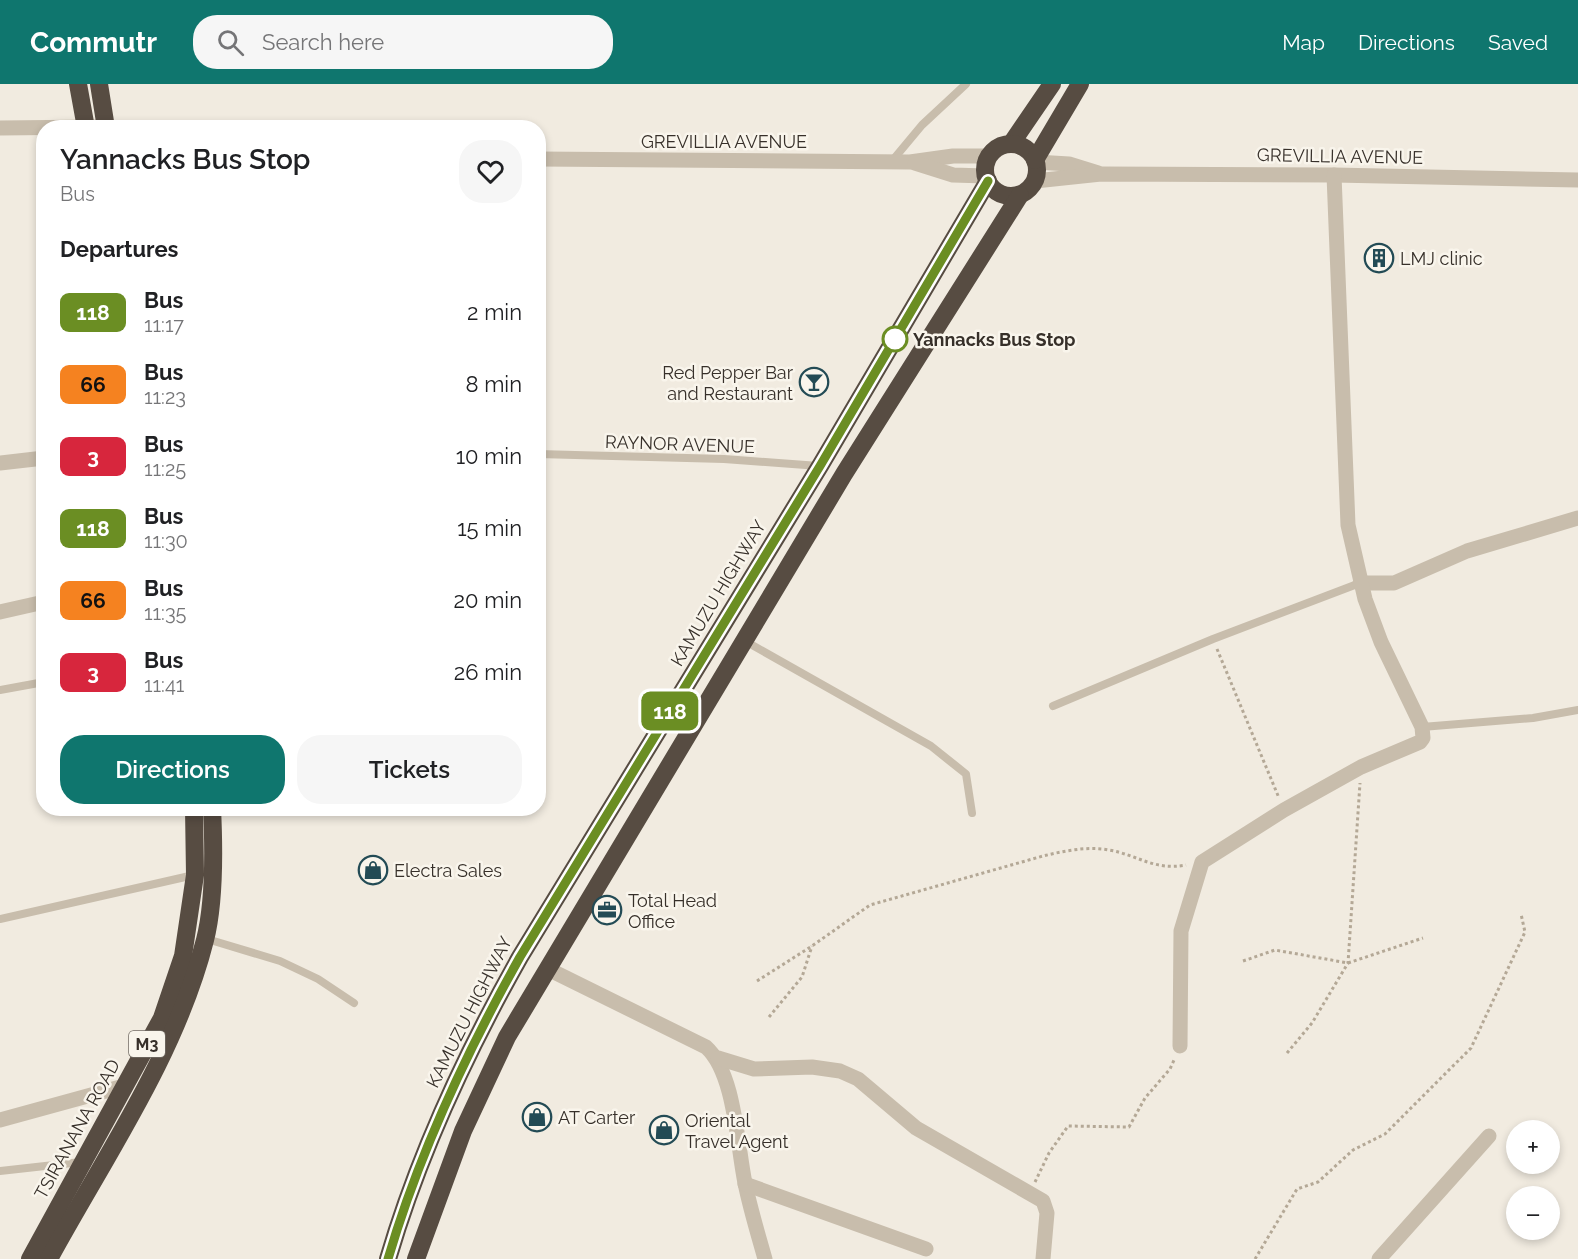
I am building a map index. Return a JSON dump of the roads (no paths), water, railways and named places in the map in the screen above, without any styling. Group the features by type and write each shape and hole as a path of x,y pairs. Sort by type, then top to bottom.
{"highway":[{"path":"78,84 85,120"},
{"path":"99,84 105,120"},
{"path":"1020,195 1003,195 996,191 987,178 989,156 994,150 1011,144 1052,84"},
{"path":"416,1259 463,1131 507,1037 743,640 995,230 1020,195 1035,181 1035,161 1080,84"},
{"path":"1011,144 1028,150 1035,161"},
{"name":"KAMUZU HIGHWAY","path":"388,1259 438,1119 483,1024 520,957 820,466 987,178"},
{"name":"TSIRANANA ROAD","path":"30,1259 162,1018 183,956 195,875 194,816"},
{"name":"M3","path":"49,1259 147,1084 181,1015 205,939 212,877 212,816"}],"street":[{"path":"0,128 36,128"},
{"name":"GREVILLIA AVENUE","path":"546,159 910,162 953,156 989,156"},
{"path":"1035,161 1069,164 1101,174"},
{"name":"GREVILLIA AVENUE","path":"910,162 953,175 987,178"},
{"path":"1035,181 1101,174"},
{"name":"GREVILLIA AVENUE","path":"1101,174 1334,175 1578,180"},
{"path":"1180,1046 1181,931 1202,862 1284,810 1361,767 1420,742 1423,738 1422,727 1381,642 1360,583 1348,525 1334,175"},
{"path":"0,463 36,459"},
{"path":"1360,583 1394,583 1467,551 1578,518"},
{"path":"0,612 36,604"},
{"path":"548,969 706,1047 718,1058 754,1069 812,1066 840,1071 858,1078 916,1128 1031,1192 1043,1201 1047,1213 1043,1259"},
{"path":"718,1058 727,1084 745,1184 765,1259"},
{"path":"0,1120 124,1086"},
{"path":"1379,1259 1489,1136"},
{"path":"745,1184 926,1249"}],"lane":[{"path":"891,162 921,125 966,84"},
{"name":"RAYNOR AVENUE","path":"546,454 724,459 820,466"},
{"path":"1053,706 1213,639 1360,583"},
{"path":"743,640 931,746 966,774 972,813"},
{"path":"0,690 36,683"},
{"path":"1422,727 1533,718 1578,710"},
{"path":"0,919 195,875"},
{"path":"205,939 280,962 318,979 354,1003"},
{"path":"0,1171 82,1162"}],"place":[{"name":"LMJ clinic","path":"1379,258"},
{"name":"Yannacks Bus Stop","path":"895,339"},
{"name":"Red Pepper Bar and Restaurant","path":"814,382"},
{"name":"Electra Sales","path":"373,870"},
{"name":"Total Head Office","path":"607,910"},
{"name":"AT Carter","path":"537,1117"},
{"name":"Oriental Travel Agent","path":"664,1130"}]}
